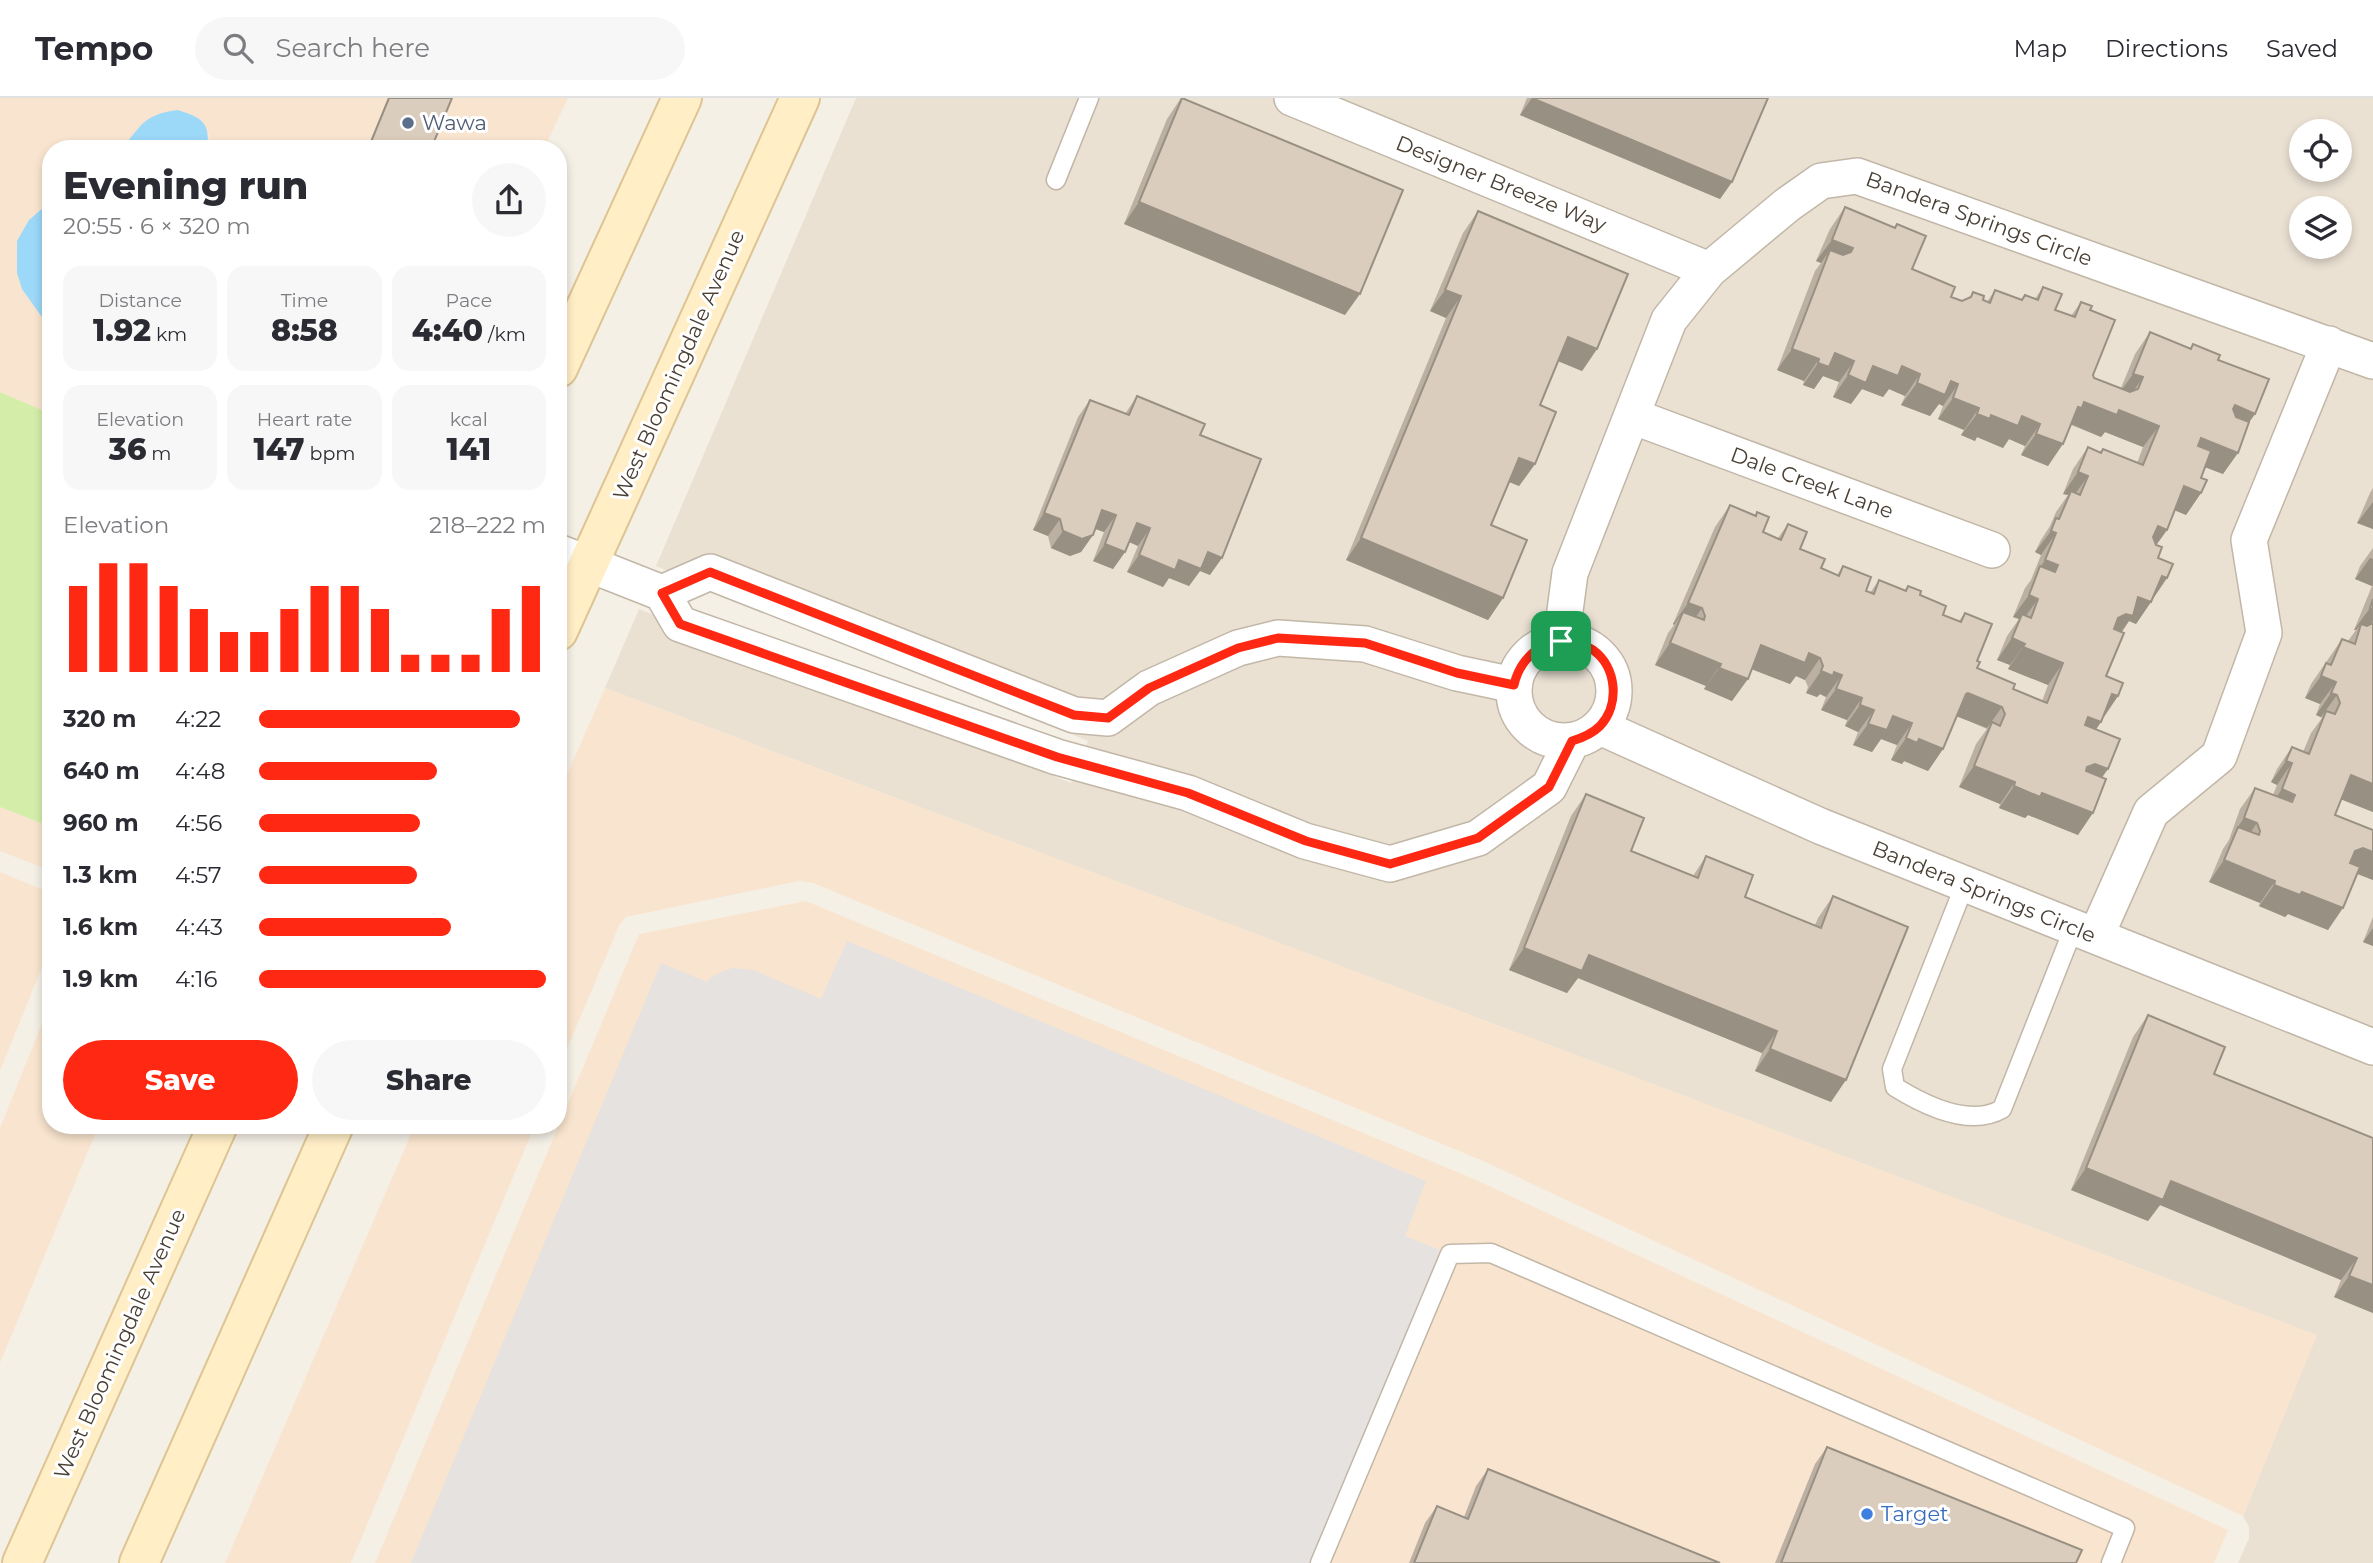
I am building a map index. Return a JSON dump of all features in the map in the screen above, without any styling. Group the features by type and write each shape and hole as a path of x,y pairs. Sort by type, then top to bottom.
{"main road":[{"path":"567,348 682,98"},
{"name":"West Bloomingdale Avenue","path":"567,590 574,558 800,98"},
{"name":"West Bloomingdale Avenue","path":"22,1563 214,1134"},
{"path":"139,1563 330,1134"}],"street":[{"name":"Designer Breeze Way","path":"1292,98 1709,270"},
{"name":"Bandera Springs Circle","path":"1561,641 1570,573 1669,320 1709,270 1787,205 1821,181 1857,176 2373,361"},
{"path":"2085,932 2151,812 2219,755 2264,633 2249,540 2329,344"},
{"name":"Dale Creek Lane","path":"1632,416 1992,550"},
{"path":"574,558 662,593 680,624 1057,757 1188,793 1306,841 1390,864 1478,838 1549,787 1586,734 1610,712 1614,695 1612,678 1593,650 1578,643 1561,641 1544,645 1531,653 1520,665 1514,685 1518,712 1527,726 1539,736 1555,741 1586,734"},
{"path":"662,593 710,572 1074,715 1108,718 1149,688 1238,648 1278,638 1365,643 1457,673 1514,685"},
{"name":"Bandera Springs Circle","path":"1586,734 2373,1047"}],"lane":[{"path":"1056,180 1089,98"},
{"path":"1965,884 1892,1069 1895,1087 1919,1101 1969,1116 1993,1114 2002,1109 2085,932"},
{"path":"1320,1563 1450,1254 1491,1254 2124,1528 2111,1563"}],"shaded area":[{"path":"0,98 568,98 548,140 208,140 209,134 141,126 129,140 42,140 42,209 29,220 22,289 42,317 42,410 0,392"},
{"path":"856,98 2373,98 2373,1563 2238,1563 2249,1538 2249,1527 2243,1516 2316,1335 605,688 639,609 1071,783 1088,741 656,566"},
{"path":"605,688 2317,1335 2243,1516 1483,1161 813,883 799,881 626,917 619,926 567,1049 567,775"},
{"path":"0,807 42,823 42,867 0,851"},
{"path":"0,872 42,889 42,967 0,1071"},
{"path":"806,901 1474,1179 2228,1530 2214,1563 375,1563 555,1134 567,1134 567,1106 639,934"},
{"path":"847,941 1426,1181 1405,1236 1450,1254 1320,1563 411,1563 661,963 707,982 712,976 732,968 753,970 821,999"},
{"path":"42,1023 42,1134 95,1134 0,1363 0,1128"},
{"path":"411,1134 531,1134 351,1563 225,1563"}],"green space":[{"path":"0,392 42,410 42,823 0,807"}],"water":[{"path":"177,110 192,115 206,127 208,140 129,140 145,122 157,115"},
{"path":"42,209 42,317 22,289 17,273 17,241 29,220"}],"building":[{"name":"Wawa","path":"389,98 452,98 435,140 372,140"},
{"path":"1182,98 1403,190 1360,294 1139,202"},
{"path":"1532,98 1768,98 1732,182"},
{"path":"1845,207 1895,228 1897,224 1926,236 1912,269 1955,287 1951,297 1962,301 1971,297 1973,292 1984,296 1983,300 1990,303 1995,290 2022,300 2025,295 2038,300 2043,287 2062,294 2055,310 2075,317 2081,302 2092,306 2090,310 2115,320 2094,378 2130,392 2138,389 2143,377 2133,374 2150,332 2191,349 2193,344 2220,355 2218,360 2269,379 2255,414 2235,405 2233,409 2236,417 2249,422 2238,453 2201,438 2198,446 2211,451 2201,478 2207,480 2201,493 2184,486 2167,530 2158,526 2153,537 2156,545 2162,547 2158,558 2173,564 2167,578 2162,576 2151,602 2138,597 2133,616 2126,614 2118,618 2114,629 2124,633 2106,676 2123,683 2118,696 2112,694 2101,722 2088,717 2085,725 2120,739 2108,769 2095,764 2087,767 2086,771 2106,779 2093,813 2042,793 2040,797 2014,786 2015,782 1974,766 1992,722 2000,726 2005,714 2002,707 1968,693 1943,749 1919,739 1917,743 1906,738 1912,723 1893,716 1887,730 1868,724 1874,710 1860,705 1862,698 1836,689 1842,675 1834,672 1833,676 1821,671 1823,666 1820,658 1809,653 1805,663 1761,645 1748,679 1719,668 1721,664 1670,643 1683,612 1704,620 1702,608 1688,603 1730,505 1756,516 1757,512 1769,517 1763,532 1781,540 1788,524 1807,532 1800,549 1825,559 1821,568 1839,576 1843,566 1871,577 1866,591 1874,594 1879,580 1906,591 1908,586 1921,591 1920,595 1946,606 1943,615 1961,622 1965,613 1992,624 1977,661 1980,662 1977,668 2015,684 2013,689 2047,703 2063,663 2023,647 2025,644 2012,638 2022,614 2031,618 2038,599 2029,595 2040,566 2055,572 2058,565 2045,560 2056,533 2051,531 2056,518 2059,519 2071,491 2080,495 2088,476 2078,472 2088,447 2101,453 2103,449 2143,465 2159,426 2119,410 2117,415 2084,402 2082,408 2078,407 2063,444 2036,434 2040,424 2022,416 2018,426 1991,415 1990,419 1977,414 1979,408 1953,398 1958,384 1951,381 1945,395 1917,383 1920,374 1902,366 1898,376 1873,366 1866,383 1848,375 1854,361 1835,353 1829,367 1818,363 1819,359 1792,349 1830,250 1843,255 1851,252 1853,248 1832,240"},
{"path":"1478,211 1628,274 1597,349 1568,337 1540,405 1556,412 1535,464 1519,458 1491,525 1527,540 1503,598 1361,538 1461,296 1445,290"},
{"path":"1137,396 1205,424 1200,435 1261,459 1222,558 1208,552 1201,569 1179,560 1175,570 1139,555 1150,528 1137,523 1125,552 1105,544 1116,515 1102,510 1093,535 1082,539 1063,531 1060,519 1044,513 1090,400 1129,415"},
{"path":"2373,623 2373,784 2351,775 2335,815 2373,830 2373,852 2363,848 2355,851 2350,863 2360,867 2343,908 2302,892 2300,895 2274,885 2275,881 2224,860 2238,827 2259,835 2257,823 2244,818 2255,788 2292,802 2295,795 2282,789 2292,763 2286,761 2292,747 2309,754 2326,711 2335,714 2340,703 2337,695 2331,693 2336,682 2321,676 2326,663 2331,665 2342,639 2355,644 2361,624 2367,626"},
{"path":"1586,794 1644,818 1631,851 1698,878 1706,856 1753,875 1745,897 1821,928 1833,896 1908,927 1846,1080 1770,1049 1777,1031 1589,955 1582,971 1524,948"},
{"path":"2148,1015 2225,1047 2214,1074 2373,1138 2373,1285 2349,1276 2357,1258 2171,1181 2163,1200 2086,1168"},
{"name":"Target","path":"1827,1447 2082,1550 2076,1563 1781,1563"},
{"path":"1488,1469 1720,1563 1414,1563 1437,1506 1468,1519"}],"place":[{"name":"Wawa","path":"408,123"},
{"name":"Target","path":"1867,1514"}],"route":[{"path":"710,572 1074,715 1108,718 1149,688 1238,648 1278,638 1365,643 1457,673 1514,685 1520,665 1531,653 1544,645 1561,641 1578,643 1593,650 1605,663 1612,678 1614,695 1610,712 1600,726 1586,736 1572,741 1549,787 1478,838 1390,864 1306,841 1188,793 1057,757 680,624 662,593 710,572"}]}
